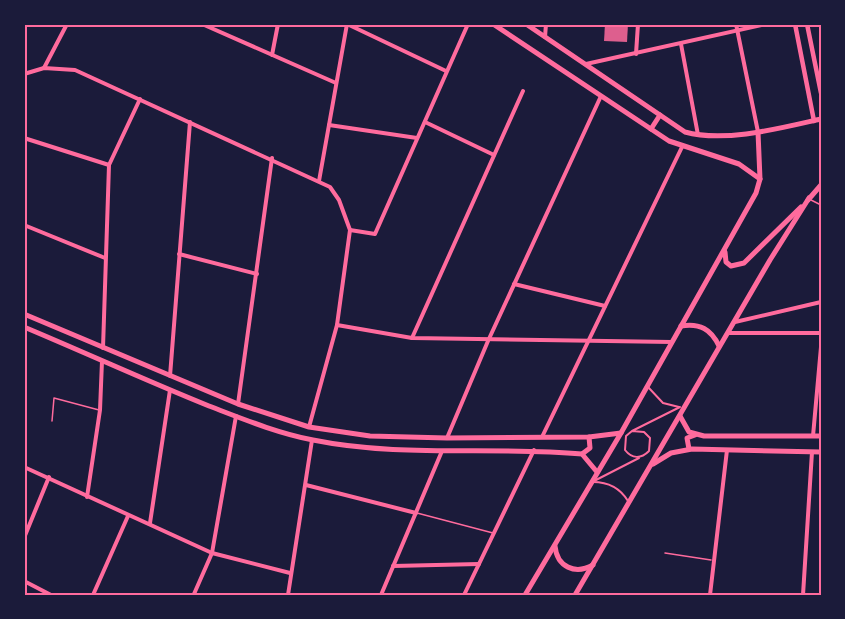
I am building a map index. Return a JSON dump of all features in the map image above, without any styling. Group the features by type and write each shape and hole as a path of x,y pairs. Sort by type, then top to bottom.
{"main road":[{"path":"493,24 651,129 682,147 739,164 760,179"},
{"path":"526,24 685,132 698,135 758,132 818,120"},
{"path":"651,129 660,115"},
{"path":"525,595 621,433 756,193 760,179 758,132"},
{"path":"726,250 726,262 731,266 736,267 744,262 821,185"},
{"path":"575,595 680,416 682,407 809,198"},
{"path":"24,314 238,404 309,427 370,436 447,438 589,437 621,433"},
{"path":"681,326 693,324 705,327 714,335 719,346"},
{"path":"24,327 170,390 269,429 312,440 368,448 535,450 582,454 590,448 589,437"},
{"path":"680,416 684,426 696,435"},
{"path":"689,449 687,438 696,435 821,436"},
{"path":"651,464 671,453 689,449 821,452"},
{"path":"582,454 597,472"},
{"path":"555,544 560,561 567,567 585,569 594,564"}],"street":[{"path":"45,68 67,24"},
{"path":"202,24 336,83"},
{"path":"272,55 278,24"},
{"path":"319,181 347,24 446,71"},
{"path":"545,37 546,24"},
{"path":"636,54 638,24"},
{"path":"736,24 758,132"},
{"path":"586,64 766,24"},
{"path":"795,24 818,120"},
{"path":"807,24 821,93"},
{"path":"350,230 375,234 465,25"},
{"path":"681,44 698,135"},
{"path":"24,74 45,68 75,70 272,158 330,187 339,200 350,230 337,325 309,427"},
{"path":"412,338 523,91"},
{"path":"447,438 488,341 601,96"},
{"path":"103,348 110,165 140,99"},
{"path":"170,377 190,122"},
{"path":"425,122 494,154"},
{"path":"329,125 417,138"},
{"path":"24,138 110,165"},
{"path":"542,437 682,147"},
{"path":"238,404 272,158"},
{"path":"24,225 105,258"},
{"path":"179,254 257,274"},
{"path":"514,284 605,306"},
{"path":"734,322 821,302"},
{"path":"337,325 412,338 488,341 672,342"},
{"path":"728,333 821,333"},
{"path":"813,436 821,347"},
{"path":"87,497 100,410 102,360"},
{"path":"647,386 658,400 682,407"},
{"path":"150,523 170,390"},
{"path":"642,457 632,456 625,450 624,441 632,431 682,407"},
{"path":"194,594 212,553 236,416"},
{"path":"591,482 642,457 649,451 650,438 644,432 632,431"},
{"path":"288,595 312,440"},
{"path":"381,595 442,450"},
{"path":"464,595 535,450"},
{"path":"711,595 727,450"},
{"path":"803,595 812,452"},
{"path":"24,467 212,553 290,573"},
{"path":"24,538 49,477"},
{"path":"591,482 610,484 625,495 630,503"},
{"path":"306,485 416,513"},
{"path":"93,595 128,516"},
{"path":"393,566 478,564"},
{"path":"24,581 51,595"}],"lane":[{"path":"809,198 821,205"},
{"path":"52,421 54,398 100,410"},
{"path":"416,513 493,533"},
{"path":"665,554 714,561"}],"building":[{"path":"605,24 628,24 627,42 604,41"}]}
